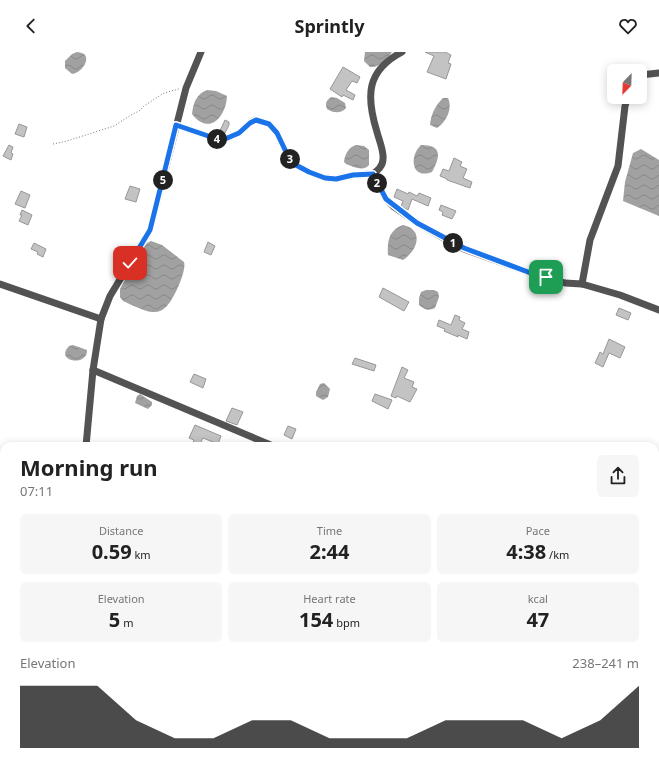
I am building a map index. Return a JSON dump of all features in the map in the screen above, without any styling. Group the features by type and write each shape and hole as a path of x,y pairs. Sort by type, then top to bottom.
{"street":[{"path":"86,442 93,370 101,319 110,296 150,230 186,88 201,52"},
{"path":"176,125 217,139 225,139 239,133 250,123 256,120 269,124 277,133 288,156 294,164 309,172 325,178 336,179 353,175 373,174 381,165 384,158 373,119 371,92 372,81 380,68 402,52"},
{"path":"647,74 659,73"},
{"path":"582,284 590,240 618,166 626,104"},
{"path":"373,174 386,199 394,207 417,223 449,241 528,272 565,283 582,284 620,295 659,310"},
{"path":"0,284 101,319"},
{"path":"93,370 264,442"}],"path":[{"path":"53,144 114,126 139,111 164,93 186,88"}],"water":[{"path":"77,52 82,53 86,59 83,67 76,73 72,74 65,68 65,61 72,54"},
{"path":"365,52 392,52 382,63 377,66 370,67 364,61"},
{"path":"207,90 216,91 227,96 224,111 216,121 210,124 198,120 192,114 196,100 200,94"},
{"path":"331,97 337,98 345,103 346,108 337,112 327,109 326,102"},
{"path":"443,98 448,98 450,106 449,111 446,119 437,128 430,125 432,114"},
{"path":"356,145 364,146 369,150 369,165 367,167 361,169 344,162 347,152"},
{"path":"421,145 433,147 438,153 437,161 432,172 425,174 420,173 414,166 415,155"},
{"path":"641,149 659,160 659,216 623,201 625,182 633,153"},
{"path":"403,225 414,231 416,241 412,251 403,260 388,255 388,250 392,233 398,227"},
{"path":"151,241 162,245 184,262 179,286 172,299 165,308 156,312 138,308 123,301 120,297 120,289 145,244"},
{"path":"426,290 434,290 438,292 439,297 435,308 430,310 427,310 419,305 421,292"},
{"path":"73,345 87,350 86,355 82,359 73,360 68,359 66,356 66,351 69,346"},
{"path":"324,383 330,389 328,397 323,400 316,396 316,392 320,384"},
{"path":"140,394 152,402 152,405 148,409 135,403 137,396"}],"building":[{"path":"425,52 445,52 451,55 448,63 451,64 446,79 427,72 434,56"},
{"path":"343,67 360,77 357,83 352,81 346,90 355,95 353,100 343,95 342,97 330,89"},
{"path":"225,120 229,122 229,125 225,133 221,134 219,133"},
{"path":"19,124 27,127 24,137 15,134"},
{"path":"9,145 13,147 11,160 3,156"},
{"path":"454,158 462,162 460,166 467,169 463,178 472,182 470,188 440,176 443,169 449,171"},
{"path":"130,186 140,189 136,202 125,199"},
{"path":"397,189 408,194 409,192 417,196 419,193 431,198 428,206 412,199 408,210 401,206 403,201 394,197"},
{"path":"21,191 30,195 25,208 15,204"},
{"path":"441,205 456,211 452,219 442,215 443,212 439,210"},
{"path":"22,210 32,215 28,225 19,221 22,215 20,215"},
{"path":"208,242 215,246 211,255 204,252"},
{"path":"34,243 46,249 43,257 37,254 38,252 31,249"},
{"path":"383,288 409,302 404,311 379,297"},
{"path":"619,308 631,313 628,320 616,315"},
{"path":"455,315 460,317 459,320 465,323 462,329 469,332 467,339 444,331 445,329 437,326 439,320 451,325"},
{"path":"609,339 625,347 620,358 609,353 603,367 595,363 600,352 603,354"},
{"path":"355,358 376,365 374,371 352,364"},
{"path":"402,367 408,370 404,378 414,382 412,387 417,389 410,402 397,396 396,398 391,396"},
{"path":"194,374 206,379 203,388 190,382"},
{"path":"375,394 392,400 388,409 372,401"},
{"path":"232,408 243,412 237,425 226,421"},
{"path":"195,425 221,436 219,442 213,442 203,438 201,442 193,442 194,440 189,438"},
{"path":"288,426 296,429 292,439 284,435"}],"route":[{"path":"130,263 150,230 176,125 217,139 225,139 239,133 250,123 256,120 269,124 277,133 288,156 294,164 325,178 336,179 353,175 373,174 381,192 386,199 394,207 417,223 464,248 502,263 546,277"}]}
